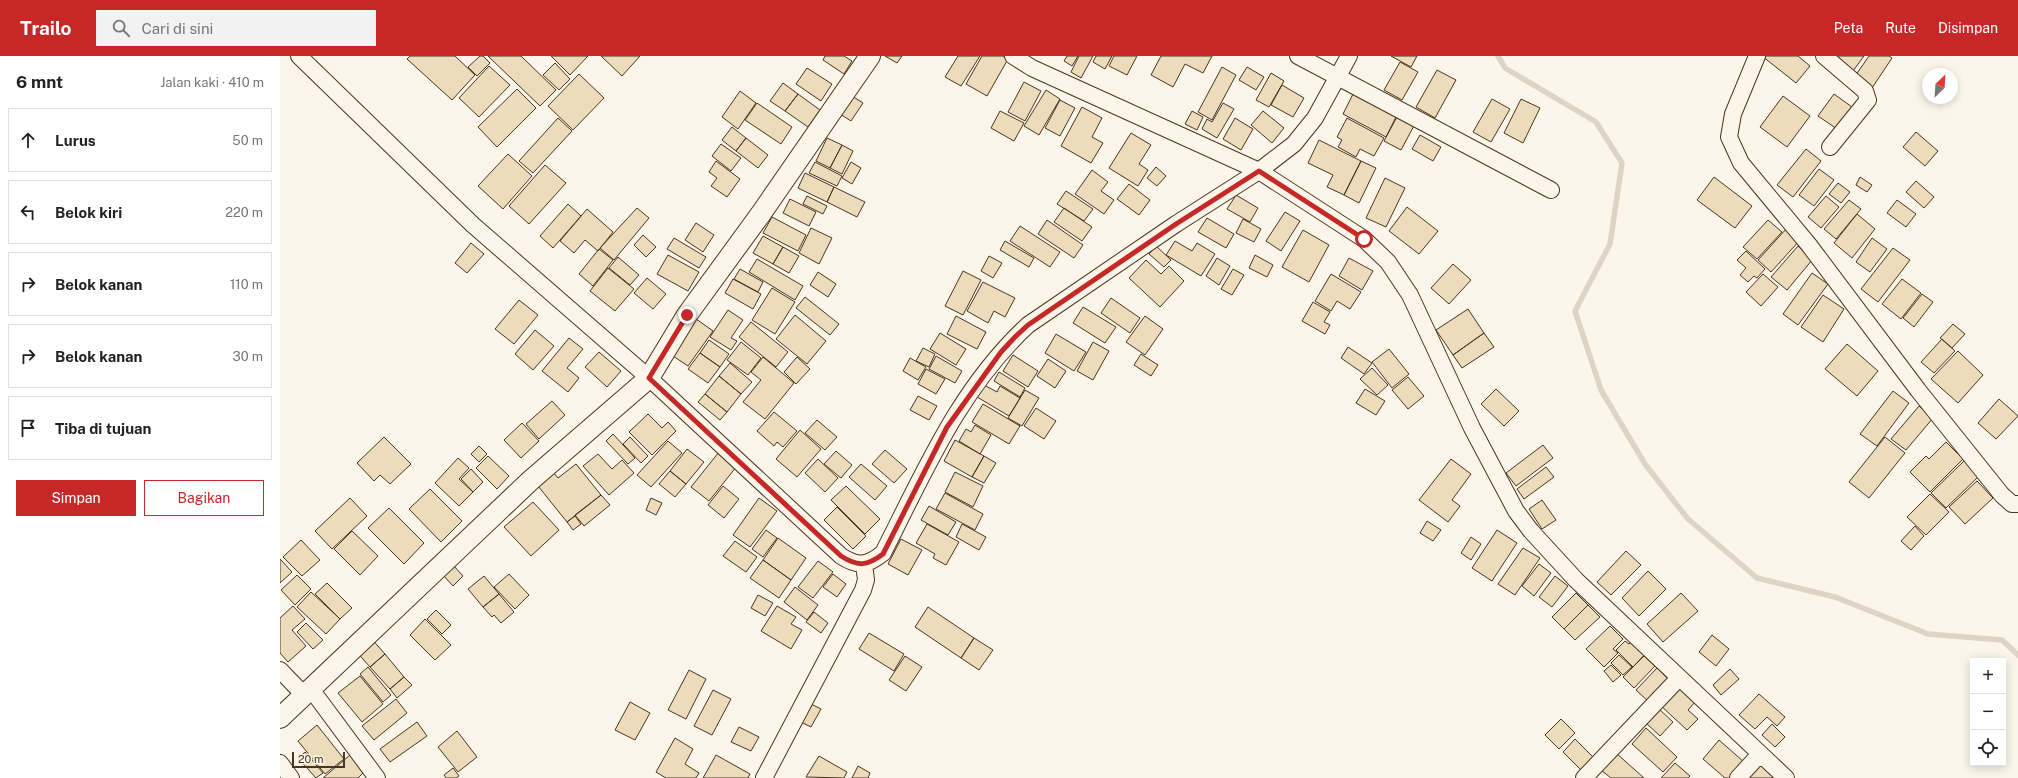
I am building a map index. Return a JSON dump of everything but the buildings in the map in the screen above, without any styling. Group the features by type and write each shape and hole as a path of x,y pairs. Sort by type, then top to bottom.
{"street":[{"path":"299,56 473,225 649,378 841,556 852,563 864,564 873,561 883,554 947,427 1001,352 1015,337 1041,316 1176,224 1259,171 1294,144 1315,118 1350,56"},
{"path":"280,718 536,476 649,378 687,315 760,215 870,56"},
{"path":"1013,56 1059,80 1259,171 1364,239 1388,262 1410,295 1454,392 1516,511 1531,531 1576,580 1786,778"},
{"path":"1298,56 1550,190"},
{"path":"1757,56 1731,121 1729,137 1741,163 1809,244 1918,390 1997,489 2012,504 2018,504"},
{"path":"1824,56 1865,91 1868,100 1830,147"},
{"path":"764,778 863,590 866,580 864,564"},
{"path":"280,670 307,692 377,778"},
{"path":"1584,778 1679,678"},
{"path":"1738,778 1760,754"},
{"path":"280,763 291,778"}],"waterway":[{"path":"1498,56 1505,68 1596,122 1622,163 1610,244 1575,311 1601,390 1645,464 1688,519 1757,578 1835,597 1928,634 2002,640 2018,655"}],"route":[{"path":"687,315 649,378 748,468 841,556 852,563 864,564 873,561 883,554 947,427 1001,352 1028,325 1176,224 1259,171 1364,239"}]}
